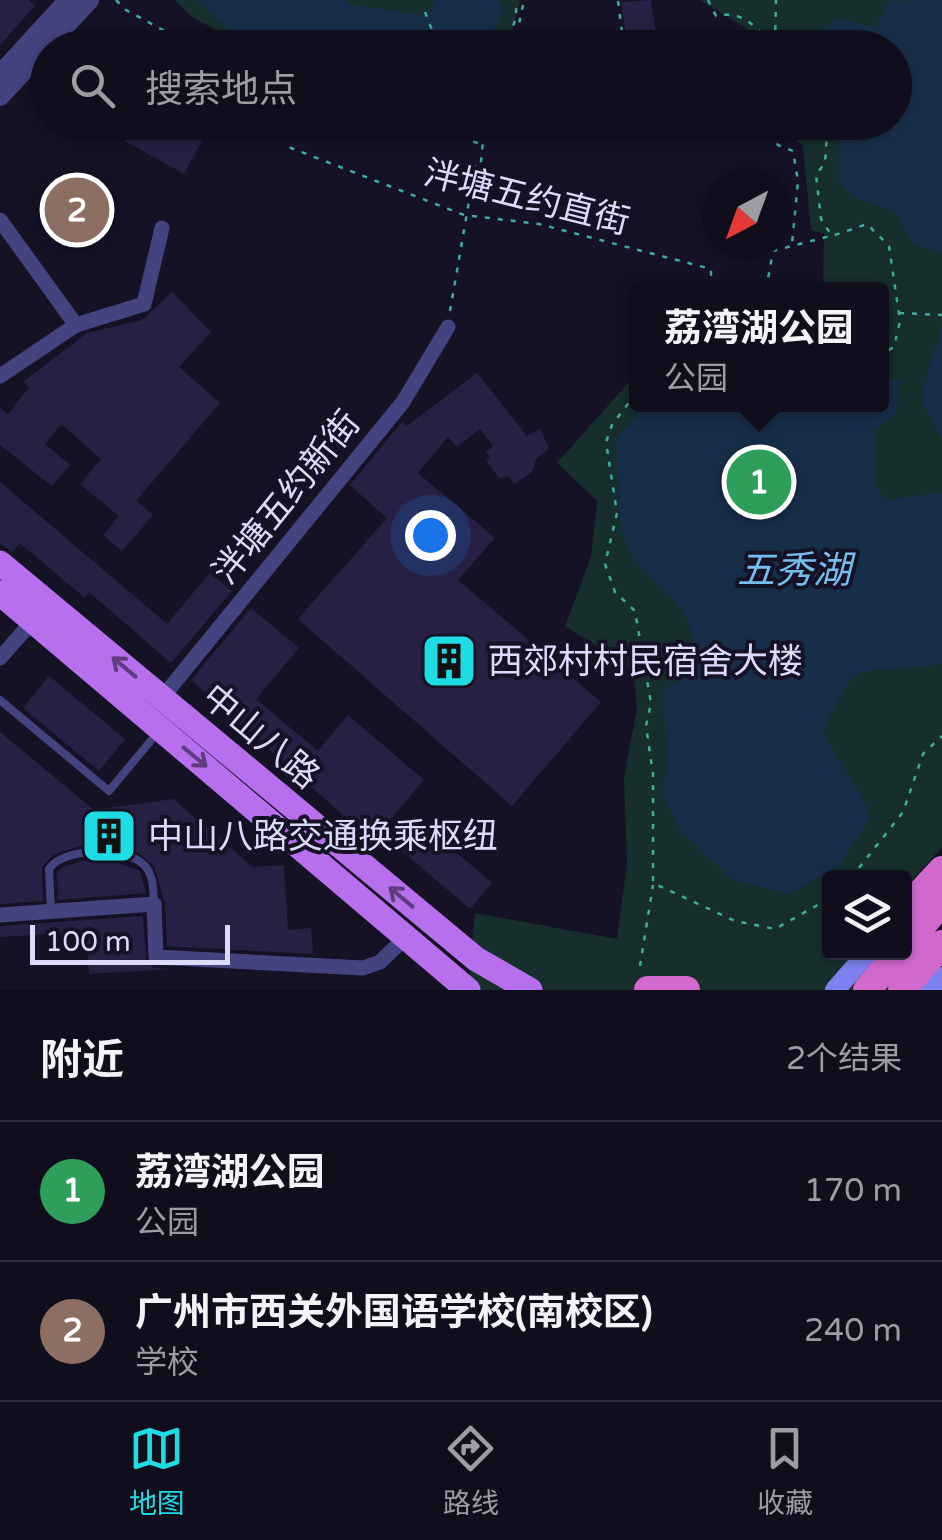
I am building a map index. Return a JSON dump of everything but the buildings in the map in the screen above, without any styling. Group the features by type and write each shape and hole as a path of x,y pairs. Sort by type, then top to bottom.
{"highway":[{"path":"912,899 942,870"},
{"path":"912,938 942,904"},
{"path":"904,990 942,946"},
{"path":"868,990 894,960"},
{"path":"644,978 686,990"}],"main road":[{"name":"中山八路","path":"0,563 41,612 161,729 468,990"},
{"name":"中山八路","path":"0,593 41,612 162,699 476,959 530,990"},
{"path":"912,895 942,852"},
{"path":"838,989 862,960"},
{"path":"930,990 942,976"}],"street":[{"path":"41,30 69,0"},
{"path":"61,30 89,0"},
{"path":"0,75 30,42"},
{"path":"0,96 30,64"},
{"path":"0,220 76,324"},
{"path":"0,376 76,324 144,304 162,228"},
{"name":"泮塘五约新街","path":"162,699 338,476 403,402 448,327"},
{"path":"0,658 41,612"},
{"path":"0,915 154,904 156,957 363,968 380,962 404,938"},
{"path":"476,959 506,990"}],"lane":[{"path":"0,700 109,791 161,729"},
{"path":"50,911 49,869 62,856 118,853 142,862 152,878 154,904"}],"path":[{"path":"116,0 126,10 163,30"},
{"path":"514,0 519,8 516,30"},
{"path":"512,30 524,0"},
{"path":"708,0 716,16 730,13 761,30"},
{"path":"776,0 776,30"},
{"path":"618,2 622,30"},
{"path":"425,12 432,30"},
{"name":"泮塘五约直街","path":"288,140 291,148 464,215 539,224 711,269 710,282"},
{"path":"470,140 482,144"},
{"path":"448,327 464,215 476,162 481,161 483,140"},
{"path":"775,140 793,152 798,181 792,244 867,224 890,246 899,314 894,347 889,350"},
{"path":"827,140 826,163 816,175 820,220 832,236"},
{"path":"889,306 898,305"},
{"path":"899,314 942,315"},
{"path":"629,402 612,425 606,442 618,513 605,564 615,592 635,611 651,702 646,726 653,774 653,884 644,978"},
{"path":"857,870 903,812 923,754 942,736"},
{"path":"653,884 735,921 775,929 822,903"}],"green space":[{"path":"175,0 520,0 512,30 216,30 192,17"},
{"path":"700,0 942,0 942,847 912,880 912,870 822,870 822,960 912,960 912,947 942,990 468,990 475,913 617,939 627,864 624,778 637,708 633,670 565,626 591,557 597,501 557,463 629,382 629,412 889,412 889,282 823,282 824,234 811,230 803,146 796,140 912,140 912,30 749,30"}],"water":[{"path":"197,0 347,0 347,4 428,16 435,0 498,0 504,8 494,30 225,27"},
{"path":"942,0 942,253 915,245 894,211 854,197 839,182 840,140 912,140 912,30 820,30 838,18 876,27 889,1"},
{"path":"942,325 942,439 921,398"},
{"name":"五秀湖","path":"889,379 900,381 895,415 874,430 875,486 886,500 942,492 942,663 862,673 845,688 823,732 872,816 839,866 822,870 822,876 789,894 733,880 681,831 662,795 668,763 662,691 695,668 694,642 680,608 634,558 622,530 616,440 639,412 889,412"}],"place":[{"name":"广州市西关外国语学校(南校区)","path":"77,210"},
{"name":"荔湾湖公园","path":"759,482"},
{"name":"西郊村村民宿舍大楼","path":"449,661"},
{"name":"中山八路交通换乘枢纽","path":"109,836"}]}
